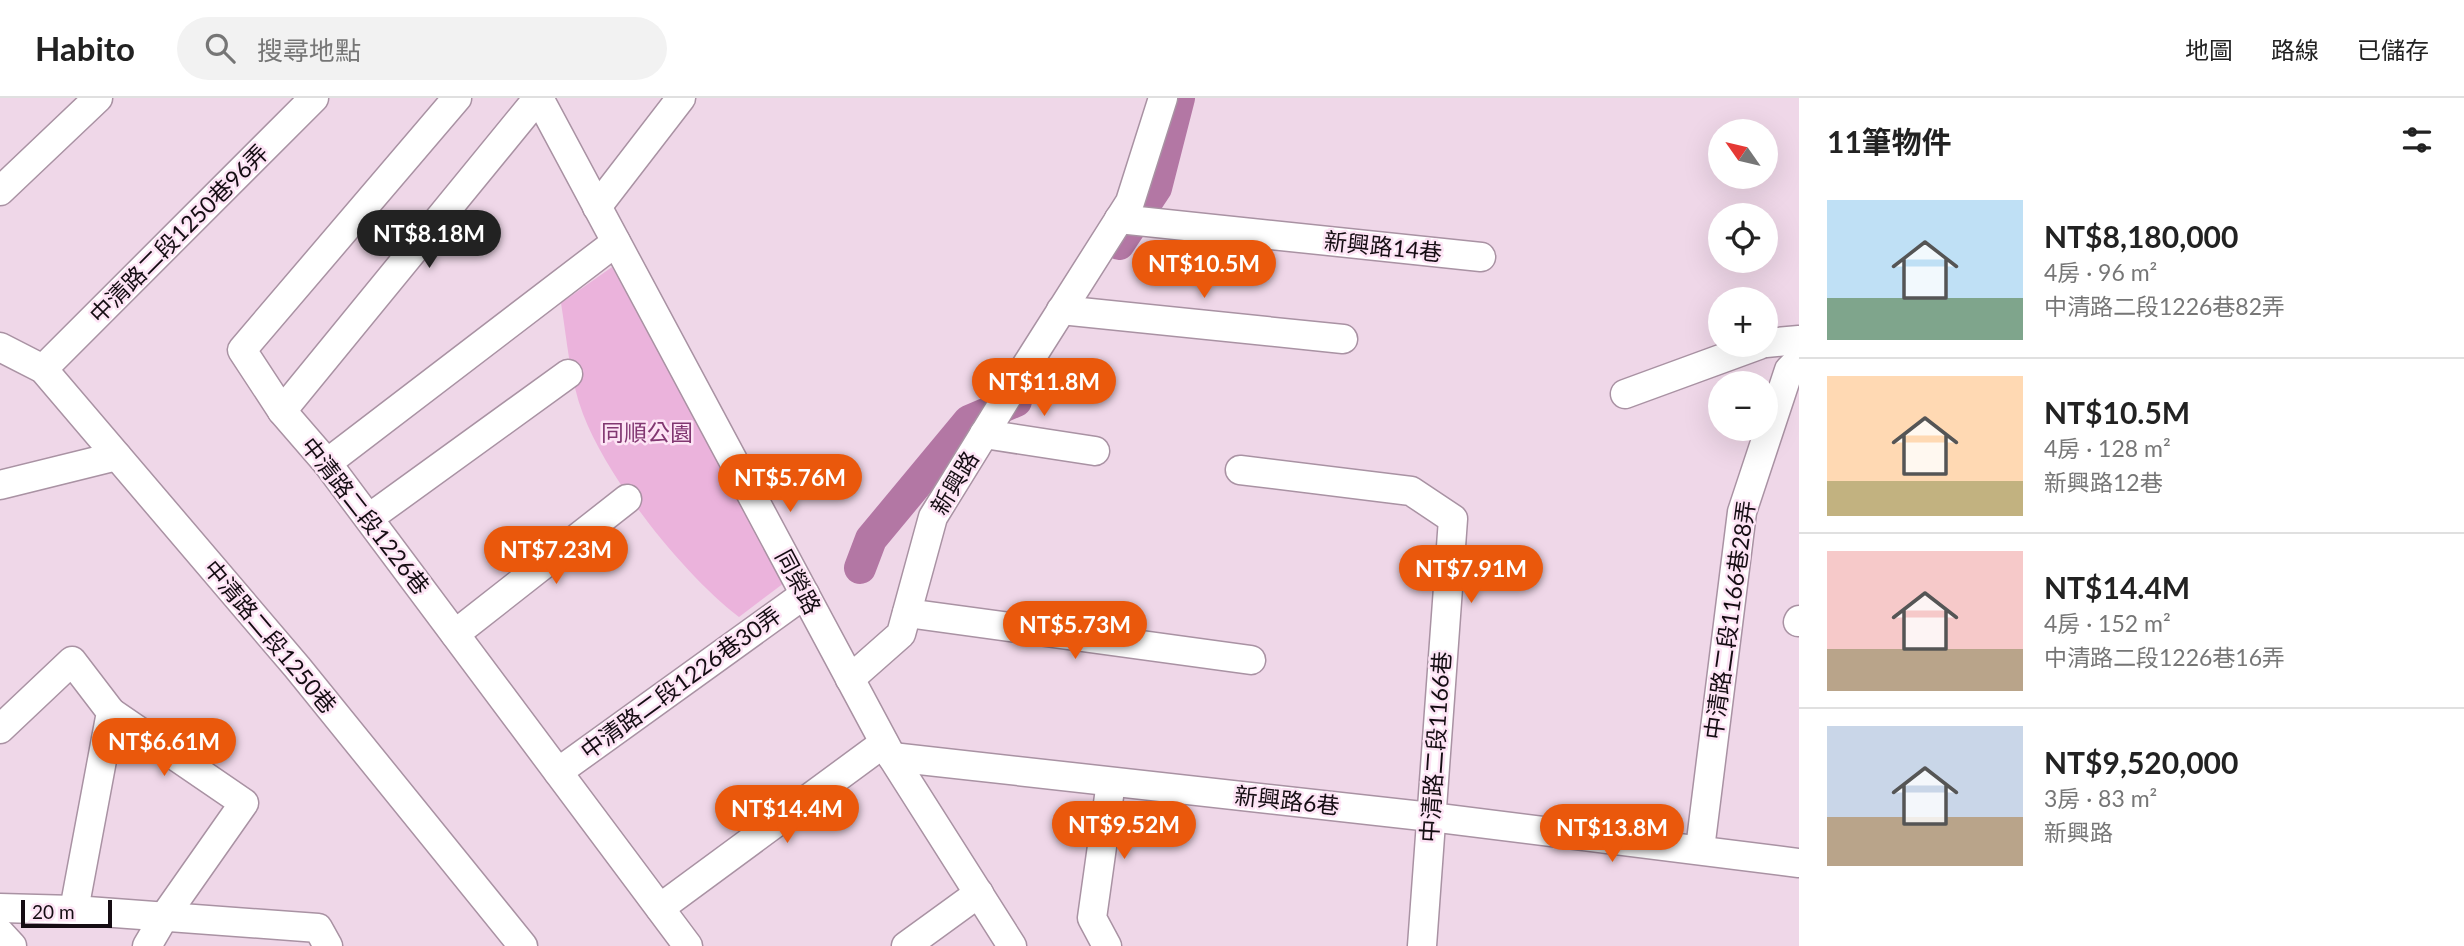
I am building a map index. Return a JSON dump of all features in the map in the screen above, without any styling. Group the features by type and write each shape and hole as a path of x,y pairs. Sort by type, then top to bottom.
{"street":[{"path":"0,191 98,98"},
{"name":"中清路二段1250巷96弄","path":"43,369 314,98"},
{"name":"中清路二段1226巷","path":"457,98 242,350 282,411 327,463 369,518 688,946"},
{"path":"282,411 538,98"},
{"name":"同榮路","path":"538,98 888,750 1013,946"},
{"path":"597,206 681,98"},
{"name":"新興路","path":"850,679 901,634 933,517 1130,202 1163,98"},
{"name":"新興路14巷","path":"1119,219 1480,257"},
{"path":"327,463 617,242"},
{"path":"1061,310 1343,338"},
{"path":"1778,342 1799,340"},
{"name":"中清路二段1250巷","path":"0,347 43,369 297,667 523,946"},
{"path":"1625,394 1726,357"},
{"name":"中清路二段1166巷28弄","path":"1700,849 1742,512 1789,370 1799,360"},
{"path":"369,518 568,374"},
{"path":"984,434 1095,451"},
{"path":"0,485 117,456"},
{"name":"中清路二段1166巷","path":"1240,470 1412,491 1453,519 1422,946"},
{"path":"455,634 627,499"},
{"name":"中清路二段1226巷30弄","path":"558,772 804,594"},
{"path":"907,613 1251,660"},
{"path":"0,729 72,661 111,712 244,803 146,946"},
{"path":"74,910 111,712"},
{"path":"660,908 888,750"},
{"name":"新興路6巷","path":"888,750 1111,782 1431,817"},
{"path":"1107,946 1091,918 1111,782"},
{"path":"1431,817 1799,863"},
{"path":"906,946 979,893"},
{"path":"0,908 74,910 318,928 328,946"},
{"path":"0,933 12,946"}],"green space":[{"name":"同順公園","path":"612,267 784,583 739,617 695,577 650,524 610,468 583,414 572,374 561,303"}],"waterway":[{"path":"1119,244 1156,188 1179,98"},
{"path":"860,568 871,539 969,421 1016,401"}]}
